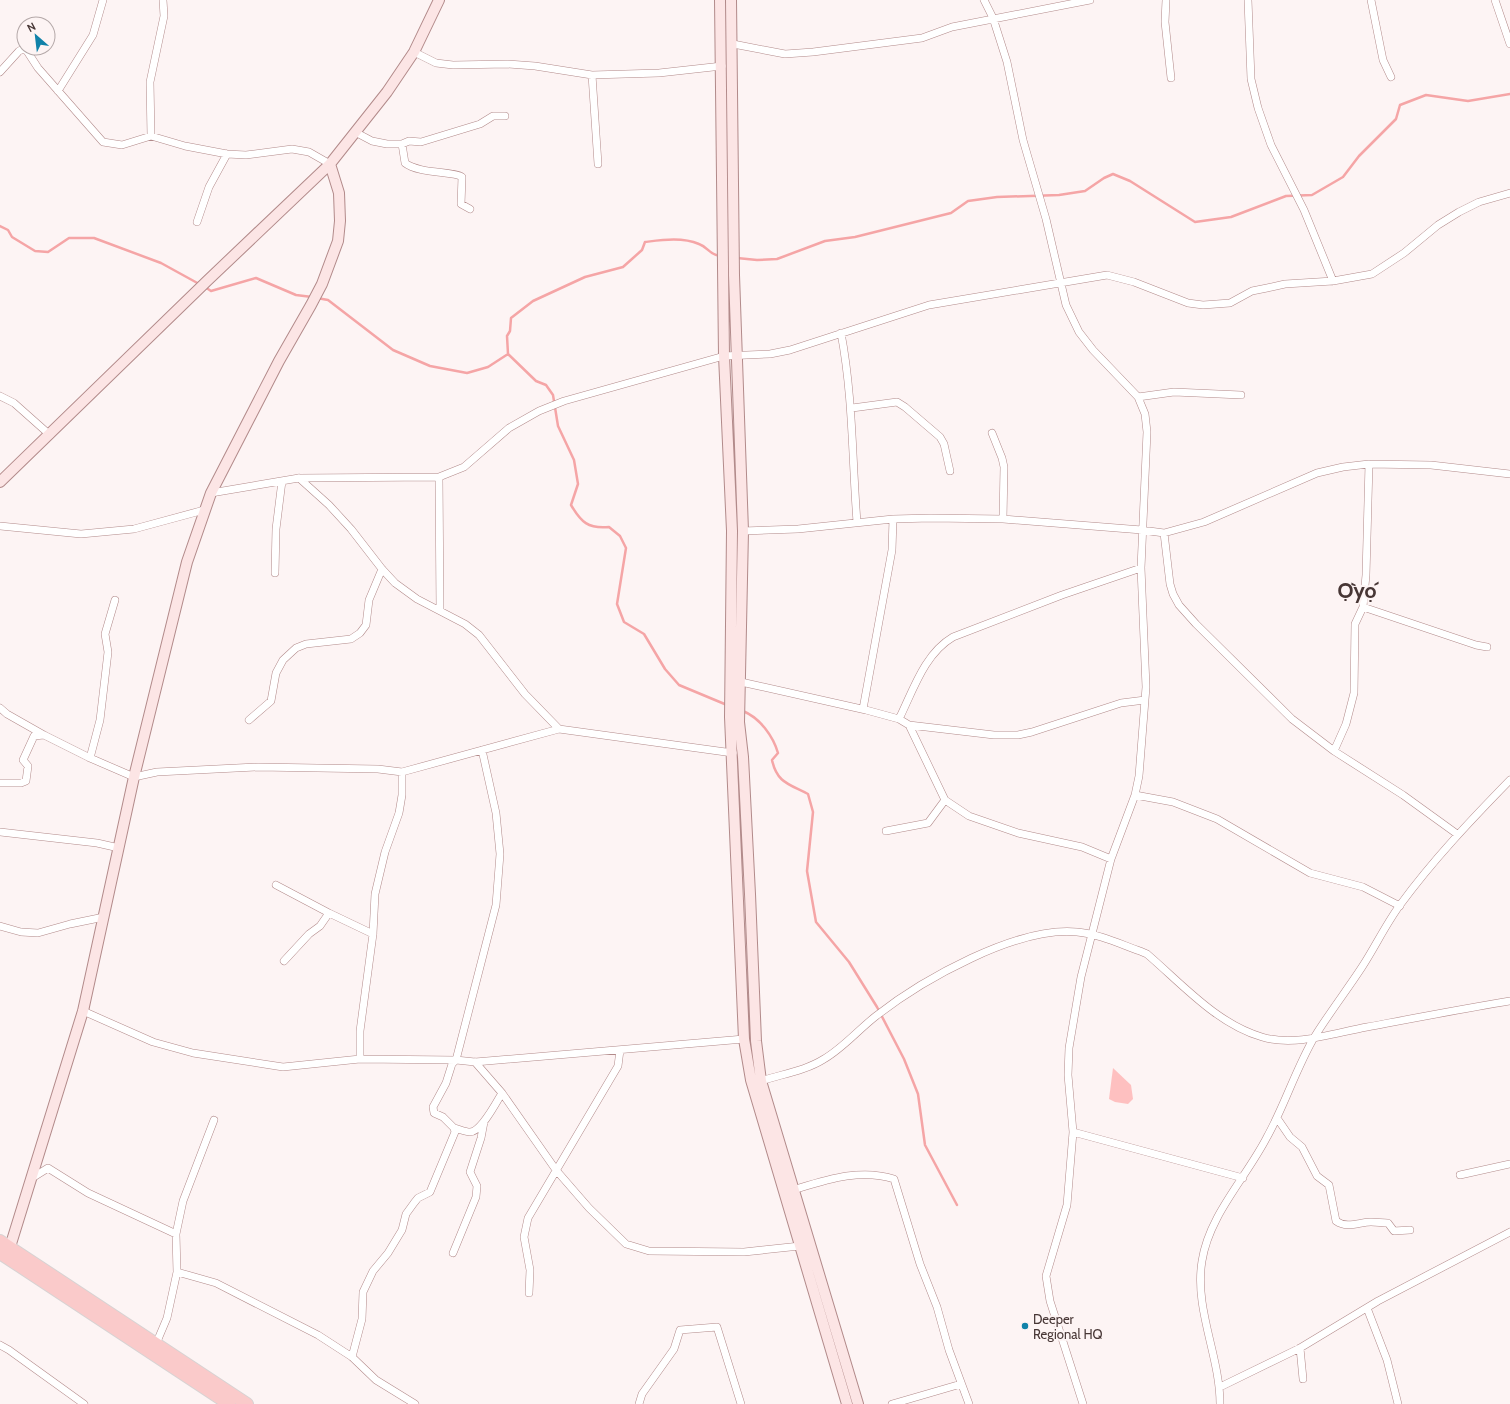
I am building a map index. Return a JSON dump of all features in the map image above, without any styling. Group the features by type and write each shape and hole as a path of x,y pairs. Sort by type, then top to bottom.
{"main road":[{"path":"0,482 50,435 196,291 330,164 387,92 414,52 439,0"},
{"path":"720,0 722,66 724,356 737,641 741,682 736,695"},
{"path":"731,0 733,44 734,275 743,531 733,753 744,1039 751,1080 847,1404"},
{"path":"3,1247 32,1178 83,1011 134,777 186,562 211,493 279,361 322,284 338,241 340,220 339,193 330,164"},
{"path":"735,720 743,757 756,1041 761,1081 858,1404"},
{"path":"739,894 750,894"},
{"path":"3,1247 156,1344 247,1404"},
{"path":"3,1247 230,1404"},
{"path":"820,1314 831,1310"}],"street":[{"path":"58,91 93,35 103,0"},
{"path":"151,136 150,82 164,16 163,0"},
{"path":"984,0 993,18 1007,62 1033,175 1046,219 1066,304 1079,332 1092,350 1138,397 1145,414 1147,432 1141,568 1146,687 1139,776 1135,795 1111,859 1081,976 1069,1048 1068,1075 1073,1132 1067,1205 1046,1276 1050,1301 1083,1404"},
{"path":"733,44 786,54 922,38 952,27 1090,0"},
{"path":"1166,0 1166,22 1171,78"},
{"path":"1248,0 1251,79 1256,101 1271,146 1304,210 1333,281"},
{"path":"1371,0 1383,60 1391,77"},
{"path":"1495,0 1510,44"},
{"path":"0,72 23,49 28,51 38,68 103,142 122,145 151,136 185,146 227,154 246,155 292,149 309,152 330,164"},
{"path":"414,52 436,63 453,65 514,65 592,75 659,73 722,66"},
{"path":"592,75 598,164"},
{"path":"355,132 372,141 387,144 402,144 409,141 421,142 480,124 493,116 505,116"},
{"path":"402,144 405,163 410,167 440,174 459,175 462,177 461,204 470,208"},
{"path":"197,222 209,187 227,154"},
{"path":"211,493 299,478 438,477 464,467 509,428 539,411 564,401 724,356 770,354 790,350 929,305 1107,275 1134,282 1188,303 1203,305 1230,303 1252,291 1292,283 1333,281 1372,274 1404,254 1438,225 1459,212 1479,202 1510,193"},
{"path":"841,333 847,361 852,408 857,522"},
{"path":"1138,397 1174,392 1241,395"},
{"path":"0,396 14,403 50,435"},
{"path":"852,408 897,402 940,437 944,444 950,471"},
{"path":"992,433 1004,467 1003,519"},
{"path":"743,531 798,529 893,519 1003,519 1164,533 1204,522 1317,473 1343,467 1369,464 1431,465 1510,474"},
{"path":"1334,751 1346,724 1351,709 1354,692 1355,624 1363,607 1366,575 1369,464"},
{"path":"438,477 440,610"},
{"path":"299,478 351,529 382,569 395,583 417,599 465,624 479,635 525,694 560,729"},
{"path":"275,573 276,529 282,481"},
{"path":"0,526 81,534 134,529 204,510"},
{"path":"863,709 892,550 893,519"},
{"path":"1164,533 1170,584 1179,605 1196,624 1292,719 1334,751 1403,795 1457,834"},
{"path":"899,719 929,660 936,648 943,642 1062,595 1141,568"},
{"path":"249,720 271,702 276,673 283,660 296,648 306,644 352,639 360,633 366,625 369,600 382,569"},
{"path":"90,758 100,720 108,652 105,634 115,600"},
{"path":"1363,607 1476,645 1487,647"},
{"path":"741,682 863,709 899,719 909,725 994,735 1018,735 1032,732 1121,703 1145,700"},
{"path":"0,708 7,714 44,735 90,758 134,777 158,772 258,767 378,769 402,772 560,729 733,753"},
{"path":"909,725 945,800 969,816 1018,833 1082,847 1111,859"},
{"path":"0,783 21,783 26,781 28,766 23,760 34,736 44,735"},
{"path":"352,1357 362,1319 364,1292 373,1271 388,1253 402,1230 406,1214 418,1198 430,1192 456,1132 443,1117 434,1113 433,1107 446,1083 452,1064 456,1060 496,905 500,854 496,813 482,750"},
{"path":"360,1059 360,1031 373,934 375,894 385,852 399,813 402,795 402,772"},
{"path":"1220,1404 1220,1387 1209,1332 1204,1317 1200,1276 1202,1258 1214,1223 1267,1138 1315,1037 1362,967 1400,906 1457,834 1510,780"},
{"path":"1135,795 1173,802 1217,819 1310,873 1363,887 1400,906"},
{"path":"886,831 928,823 945,800"},
{"path":"0,832 97,843 119,848"},
{"path":"276,886 373,934"},
{"path":"284,961 309,934 320,926 329,913"},
{"path":"0,926 21,932 38,933 104,917"},
{"path":"761,1081 803,1069 825,1058 876,1016 938,976 1001,945 1040,933 1075,932 1091,934 1148,954 1208,1007 1228,1021 1250,1032 1275,1040 1315,1037 1510,1001"},
{"path":"83,1011 153,1042 193,1053 283,1068 360,1059 456,1060 476,1062 744,1039"},
{"path":"529,1293 530,1270 524,1236 528,1218 618,1066 620,1050"},
{"path":"476,1062 502,1093 556,1170 589,1208 626,1244 648,1251 744,1252 800,1246"},
{"path":"454,1128 471,1132 481,1126 502,1093"},
{"path":"1277,1118 1290,1137 1302,1147 1318,1176 1329,1185 1336,1221 1340,1224 1347,1225 1371,1222 1382,1223 1388,1224 1394,1231 1410,1230"},
{"path":"156,1344 167,1318 177,1272 176,1234 186,1188 214,1120"},
{"path":"452,1253 476,1196 477,1186 470,1172 481,1138 484,1122"},
{"path":"1073,1132 1243,1178"},
{"path":"1460,1175 1510,1164"},
{"path":"32,1178 48,1168 88,1193 176,1234"},
{"path":"793,1190 841,1176 856,1174 894,1179 920,1264 937,1307 961,1384 970,1404"},
{"path":"1220,1387 1300,1348 1368,1308 1510,1232"},
{"path":"177,1272 216,1283 318,1335 352,1357 376,1380 414,1404"},
{"path":"1368,1308 1387,1360 1398,1404"},
{"path":"639,1404 642,1394 674,1349 680,1330 717,1327 741,1404"},
{"path":"0,1345 84,1404"},
{"path":"1300,1348 1304,1379"},
{"path":"892,1404 961,1384"}],"shaded area":[{"path":"1113,1068 1131,1085 1133,1099 1128,1104 1115,1102 1109,1099"}],"waterway":[{"path":"737,258 757,260 777,259 825,241 855,237 951,213 968,201 997,197 1059,195 1085,191 1104,178 1113,174 1130,181 1195,222 1231,217 1286,196 1312,195 1343,177 1359,156 1396,119 1400,105 1426,95 1468,101 1510,94"},
{"path":"0,226 8,230 12,237 35,251 48,252 69,238 94,238 161,263 201,285"},
{"path":"317,298 328,300 393,350 430,366 467,373 488,367 508,354 507,336 510,331 511,318 533,301 585,277 623,267 642,250 645,242 658,240 686,240 702,245 713,254 720,256"},
{"path":"205,287 211,291 256,278 296,295 312,297"},
{"path":"508,354 536,381 546,385 553,395 558,426 574,460 578,484 571,505 578,516 586,523 596,527 609,527 620,536 626,548 617,604 624,622 644,634 665,669 679,685 727,705"},
{"path":"743,711 755,718 765,728 773,740 778,753 772,760 777,774 785,782 808,794 813,812 807,871 816,922 849,962 877,1007 904,1059 918,1094 925,1145 957,1205"}],"place":[{"name":"Deeper Regional HQ","path":"1025,1326"}],"district":[{"name":"Ọ̀yọ́","path":"1357,591"}]}
